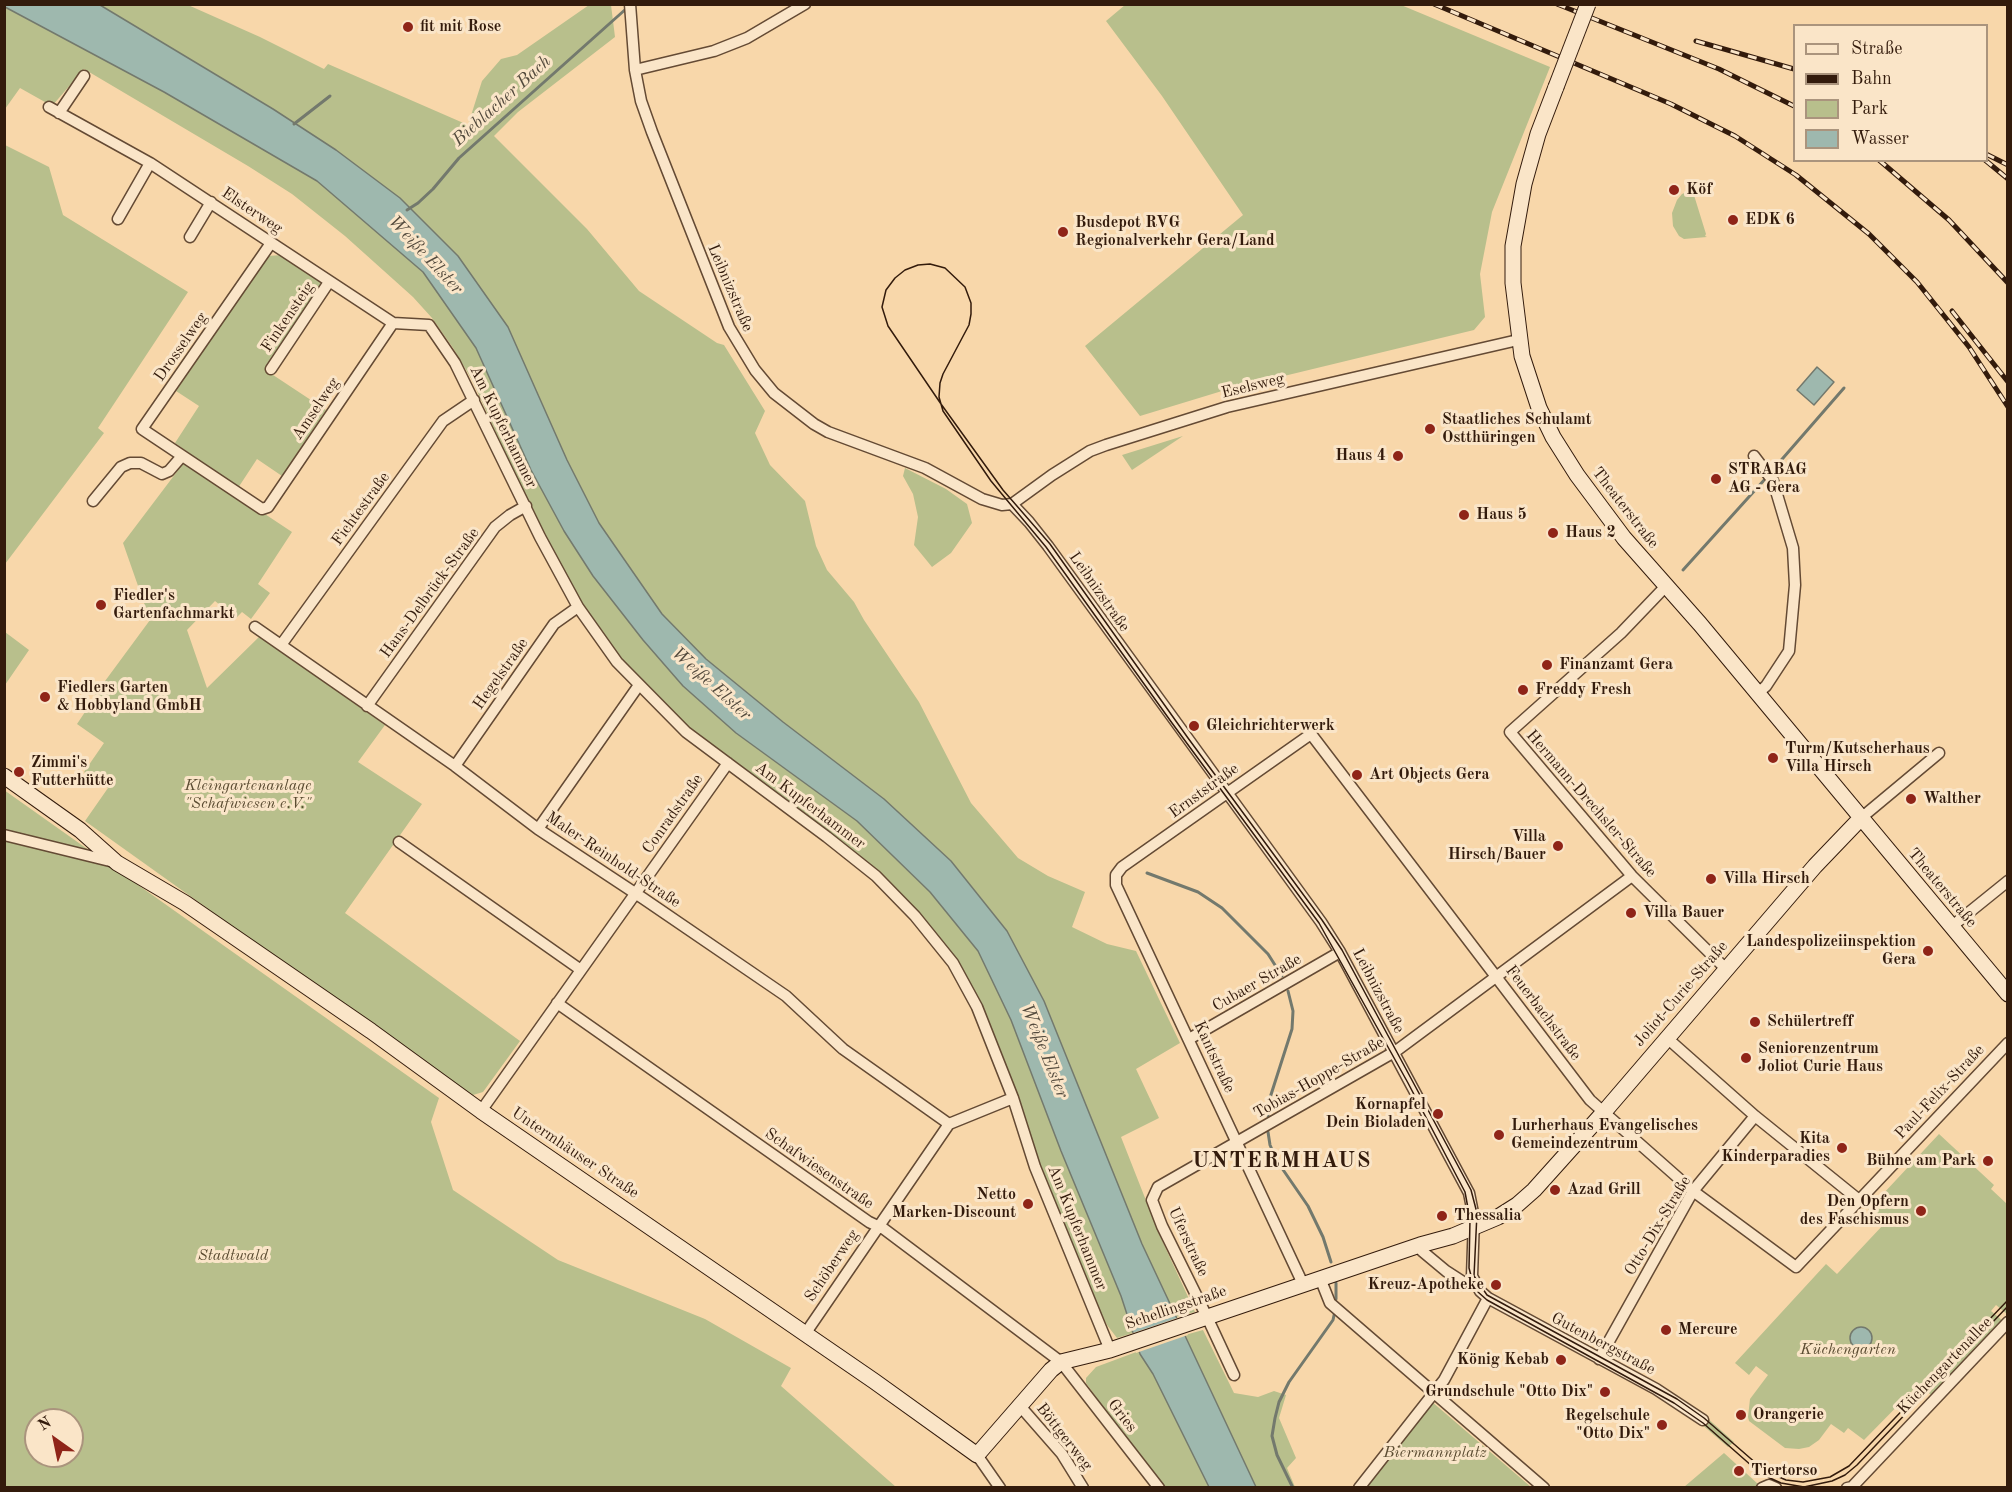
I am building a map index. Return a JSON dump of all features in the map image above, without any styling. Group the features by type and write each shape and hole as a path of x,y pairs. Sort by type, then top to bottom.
{"main road":[{"name":"Theaterstraße","path":"1588,4 1538,134 1524,184 1514,246 1513,283 1518,340 1528,377 1553,437 1577,476 1608,518 1758,693 2007,994"},
{"name":"Untermhäuser Straße","path":"4,776 80,830 117,863 185,903 371,1031 481,1111 977,1455"},
{"name":"Joliot-Curie-Straße","path":"1420,1245 1474,1228 1510,1209 1534,1190 1815,866 1861,818"},
{"name":"Schellingstraße","path":"1061,1362 1115,1348 1420,1245"},
{"path":"977,1455 1051,1370 1061,1362"}],"street":[{"path":"635,70 714,51 747,38 805,4"},
{"name":"Leibnizstraße","path":"630,10 635,70 641,101 729,327 755,370 774,393 828,432 925,468 982,499 1002,505 1012,504 1048,546 1321,922 1340,952 1469,1193 1473,1207 1472,1276 1475,1283"},
{"name":"Elsterweg","path":"84,76 54,110 150,163 393,323 429,325"},
{"path":"118,219 150,163"},
{"path":"190,237 211,202"},
{"name":"Drosselweg","path":"262,509 142,429 271,243"},
{"name":"Finkensteig","path":"271,369 329,282"},
{"name":"Amselweg","path":"262,509 268,507 393,323"},
{"name":"Am Kupferhammer","path":"429,325 455,363 525,506 578,607 617,662 686,732 876,876 915,916 952,963 977,1006 1035,1167 1115,1348"},
{"name":"Eselsweg","path":"1012,504 1090,451 1117,442 1227,407 1518,340"},
{"name":"Fichtestraße","path":"281,645 444,421 474,400"},
{"path":"93,501 121,467 130,463 141,463 162,474 182,456"},
{"path":"1754,456 1773,481 1795,562 1789,651 1766,686 1758,693"},
{"name":"Hans-Delbrück-Straße","path":"368,706 495,527 525,506"},
{"name":"Hermann-Drechsler-Straße","path":"1666,586 1621,633 1510,732 1632,876 1726,969"},
{"name":"Hegelstraße","path":"455,766 554,624 578,607"},
{"name":"Maler-Reinhold-Straße","path":"255,627 455,766 538,829 786,996 843,1049 949,1124"},
{"path":"538,829 639,686"},
{"name":"Ernststraße","path":"1116,875 1122,867 1311,734"},
{"name":"Feuerbachstraße","path":"1311,734 1590,1100 1693,1191 1796,1268"},
{"name":"Joliot-Curie-Straße","path":"1861,818 1939,753"},
{"name":"Conradstraße","path":"481,1111 728,763"},
{"name":"Untermhäuser Straße","path":"4,835 117,863"},
{"path":"399,842 581,970"},
{"name":"Kantstraße","path":"1116,875 1116,885 1303,1284"},
{"name":"Tobias-Hoppe-Straße","path":"1158,1187 1394,1052 1632,876"},
{"path":"1951,927 2007,881"},
{"name":"Cubaer Straße","path":"1189,1039 1340,952"},
{"name":"Schafwiesenstraße","path":"557,1003 922,1257 1061,1362"},
{"path":"1667,1038 1755,1116 1859,1200"},
{"name":"Paul-Felix-Straße","path":"1796,1268 2007,1043"},
{"path":"949,1124 1012,1098"},
{"name":"Otto-Dix-Straße","path":"1599,1359 1693,1191 1755,1116"},
{"name":"Schöberweg","path":"804,1334 949,1124"},
{"name":"Uferstraße","path":"1158,1187 1152,1200 1159,1218 1203,1318 1234,1375"},
{"path":"1359,1488 1444,1380 1488,1298 1475,1283 1463,1282 1446,1271 1422,1251 1420,1245"},
{"path":"1320,1278 1330,1303 1544,1488"},
{"name":"Gutenbergstraße","path":"1488,1298 1656,1389 1703,1420"},
{"name":"Küchengartenallee","path":"1851,1487 2007,1322"},
{"name":"Gries","path":"1061,1362 1159,1488"},
{"name":"Böttgerweg","path":"1020,1406 1062,1454 1083,1488"},
{"name":"Untermhäuser Straße","path":"977,1455 1000,1488"},
{"path":"1763,1487 1769,1485 1776,1488"}],"green space":[{"path":"100,5 188,5 324,69 328,64 468,125 482,81 501,59 517,55 589,5 611,5 615,37 518,112 494,136 587,229 639,291 717,343 724,345 765,411 755,433 770,465 805,501 816,546 827,570 854,602 919,702 971,803 1018,858 1048,876 1085,892 1072,927 1107,944 1136,951 1180,1043 1136,1069 1159,1118 1121,1137 1160,1236 1195,1312 1176,1317 1142,1244 1044,1001 1007,931 951,861 884,799 783,722 706,659 662,614 599,523 567,460 336,150 273,109"},
{"path":"1125,5 1401,5 1550,67 1492,212 1480,274 1485,317 1474,330 1222,391 1140,416 1085,346 1243,215 1162,96 1106,21"},
{"path":"5,7 164,92 317,181 423,272 476,348 531,470 564,531 593,576 643,640 683,686 736,733 857,821 930,892 978,951 1011,1020 1061,1151 1121,1296 1133,1333 1117,1338 1107,1325 1039,1167 987,1020 910,906 676,717 617,654 574,591 516,476 472,380 432,318 413,297 345,236 292,194 84,69 52,106 20,88 5,109"},
{"path":"5,145 49,167 63,215 188,292 98,428 104,433 5,564"},
{"path":"1687,192 1693,192 1707,237 1684,239 1679,236 1673,226 1672,213 1677,200"},
{"path":"282,255 324,283 267,371 326,410 282,476 257,459 238,488 175,443 199,406 176,391 268,256"},
{"path":"1183,436 1132,470 1122,455"},
{"name":"Kleingartenanlage \"Schafwiesen e.V.\"","path":"185,461 292,532 258,584 270,593 251,619 242,612 236,618 215,601 187,630 207,688 260,636 385,725 358,762 422,804 345,913 520,1041 483,1092 473,1095 85,821 108,788 84,772 104,743 77,724 94,696 150,620 123,543"},
{"path":"905,468 946,489 967,504 972,523 951,553 932,567 914,545 918,517 913,494 903,476"},
{"path":"5,632 29,650 5,685"},
{"name":"Stadtwald","path":"4,790 439,1098 431,1122 453,1190 558,1260 705,1319 791,1368 781,1386 896,1487 5,1487"},
{"name":"Küchengarten","path":"1939,1134 1994,1185 1991,1189 2007,1204 2007,1314 1996,1305 1991,1311 2003,1321 1932,1396 1919,1384 1864,1440 1848,1428 1844,1433 1831,1424 1819,1440 1809,1447 1785,1448 1749,1421 1748,1417 1750,1399 1768,1375 1756,1366 1749,1375 1735,1363 1826,1264 1837,1274 1884,1224 1868,1210"},
{"path":"1203,1330 1234,1393 1258,1397 1274,1391 1286,1395 1279,1418 1296,1458 1287,1468 1295,1487 1256,1487 1185,1335"},
{"path":"1139,1351 1153,1374 1209,1487 1165,1487 1137,1454 1086,1383 1086,1378 1096,1367"},
{"name":"Biermannplatz","path":"1431,1401 1531,1487 1363,1488"},
{"path":"1705,1416 1734,1442 1728,1447 1700,1423"},
{"path":"1724,1453 1758,1484 1755,1487 1684,1487"}],"water":[{"name":"Weiße Elster","path":"4,5 100,5 273,109 336,150 400,198 458,256 508,327 567,460 599,523 662,614 706,659 783,722 884,799 951,861 1007,931 1044,1001 1142,1244 1256,1487 1209,1487 1153,1374 1140,1354 1121,1296 1061,1151 1011,1020 978,951 930,892 857,821 736,733 683,686 643,640 593,576 564,531 531,470 476,348 423,272 317,181 164,92"},
{"path":"1817,367 1834,382 1814,405 1797,390"},
{"path":"1857,1327 1865,1327 1872,1334 1872,1342 1865,1349 1857,1349 1850,1342 1850,1334"}],"pier":[{"path":"1180,1317 1188,1335 1136,1353 1130,1334"}],"waterway":[{"name":"Bieblacher Bach","path":"407,210 433,189 459,158 627,8"},
{"path":"294,124 330,96"},
{"path":"1770,473 1844,388"},
{"path":"1683,570 1766,478"},
{"path":"1147,873 1198,892 1222,908 1268,954 1282,976"},
{"path":"1268,1116 1268,1104 1292,1029 1293,1011 1288,991"},
{"path":"1268,1132 1270,1145 1277,1161 1308,1206 1323,1237 1331,1262"},
{"path":"1336,1283 1336,1299"},
{"path":"1293,1488 1277,1455 1272,1436 1275,1418 1279,1402 1289,1382 1333,1320 1335,1311"}],"tram line":[{"path":"2008,1300 1849,1466 1830,1477 1803,1482 1786,1480 1765,1471 1704,1418 1677,1399 1487,1295 1474,1276 1477,1213 1471,1190 1342,950 1050,544 1003,490 941,404 888,326 882,307 886,290 895,278 905,270 918,265 930,264 945,268 965,287 971,303 971,314 969,325 940,383 939,397 943,411 991,481 1046,547 1319,923 1408,1083 1465,1192 1470,1219 1469,1268 1478,1292 1487,1300 1674,1403 1703,1423 1761,1474 1781,1483 1804,1487 1832,1481 1845,1475 1857,1465 2008,1306"}],"railway":[{"path":"1434,4 1671,104 1735,136 1796,175 1869,234 1917,282 1969,347 2008,407"},
{"path":"1557,4 1719,69 1793,106"},
{"path":"1696,41 1793,69"},
{"path":"1988,155 2008,165"},
{"path":"1881,162 1949,220 2008,283"},
{"path":"1987,162 2008,179"},
{"path":"1952,311 2008,382"}],"place":[{"name":"fit mit Rose","path":"408,27"},
{"name":"Köf","path":"1674,190"},
{"name":"EDK 6","path":"1733,220"},
{"name":"Busdepot RVG Regionalverkehr Gera/Land","path":"1063,232"},
{"name":"Staatliches Schulamt Ostthüringen","path":"1430,429"},
{"name":"Haus 4","path":"1398,456"},
{"name":"STRABAG AG - Gera","path":"1716,479"},
{"name":"Haus 5","path":"1464,515"},
{"name":"Haus 2","path":"1553,533"},
{"name":"Fiedler's Gartenfachmarkt","path":"101,605"},
{"name":"Finanzamt Gera","path":"1547,665"},
{"name":"Freddy Fresh","path":"1523,690"},
{"name":"Fiedlers Garten & Hobbyland GmbH","path":"45,697"},
{"name":"Gleichrichterwerk","path":"1194,726"},
{"name":"Turm/Kutscherhaus Villa Hirsch","path":"1773,758"},
{"name":"Zimmi's Futterhütte","path":"19,772"},
{"name":"Art Objects Gera","path":"1357,775"},
{"name":"Walther","path":"1911,799"},
{"name":"Villa Hirsch/Bauer","path":"1558,846"},
{"name":"Villa Hirsch","path":"1711,879"},
{"name":"Villa Bauer","path":"1631,913"},
{"name":"Landespolizeiinspektion Gera","path":"1928,951"},
{"name":"Schülertreff","path":"1755,1022"},
{"name":"Seniorenzentrum Joliot Curie Haus","path":"1746,1058"},
{"name":"Kornapfel Dein Bioladen","path":"1438,1114"},
{"name":"Lurherhaus Evangelisches Gemeindezentrum","path":"1499,1135"},
{"name":"Kita Kinderparadies","path":"1842,1148"},
{"name":"Bühne am Park","path":"1988,1161"},
{"name":"Azad Grill","path":"1555,1190"},
{"name":"Netto Marken-Discount","path":"1028,1204"},
{"name":"Den Opfern des Faschismus","path":"1921,1211"},
{"name":"Thessalia","path":"1442,1216"},
{"name":"Kreuz-Apotheke","path":"1496,1285"},
{"name":"Mercure","path":"1666,1330"},
{"name":"König Kebab","path":"1561,1360"},
{"name":"Grundschule \"Otto Dix\"","path":"1605,1392"},
{"name":"Orangerie","path":"1741,1415"},
{"name":"Regelschule \"Otto Dix\"","path":"1662,1425"},
{"name":"Tiertorso","path":"1739,1471"}],"district":[{"name":"UNTERMHAUS","path":"1282,1161"}]}
